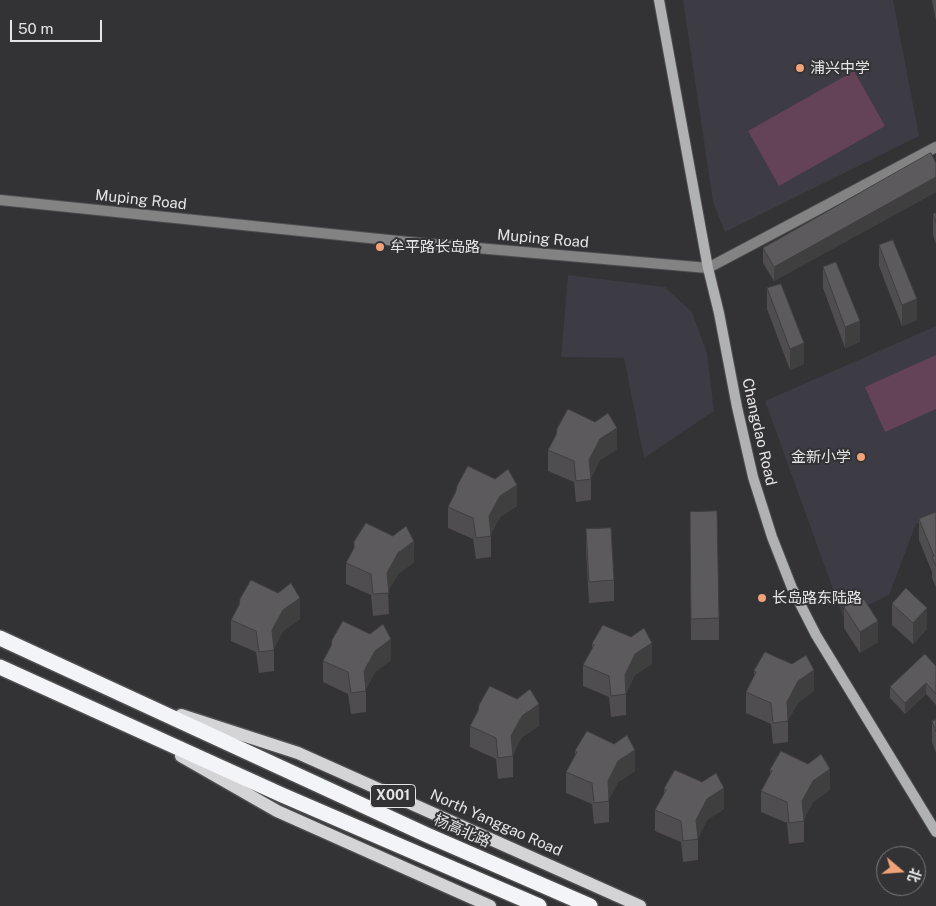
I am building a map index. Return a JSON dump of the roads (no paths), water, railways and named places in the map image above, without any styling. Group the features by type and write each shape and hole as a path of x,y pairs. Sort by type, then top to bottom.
{"highway":[{"name":"North Yanggao Road","path":"0,638 293,773"},
{"path":"0,667 282,795 539,906"},
{"name":"杨高北路","path":"293,773 418,831 590,906"}],"main road":[{"name":"North Yanggao Road","path":"141,702 298,753 640,906"},
{"path":"130,725 276,812 490,906"}],"street":[{"name":"Changdao Road","path":"659,0 708,268 719,313 737,407 753,477 772,537 792,588 816,635 936,832"},
{"path":"708,268 936,147"},
{"name":"Muping Road","path":"0,200 400,242 708,268"}],"place":[{"name":"浦兴中学","path":"800,68"},
{"name":"牟平路长岛路","path":"380,247"},
{"name":"金新小学","path":"861,457"},
{"name":"长岛路东陆路","path":"762,598"}]}
